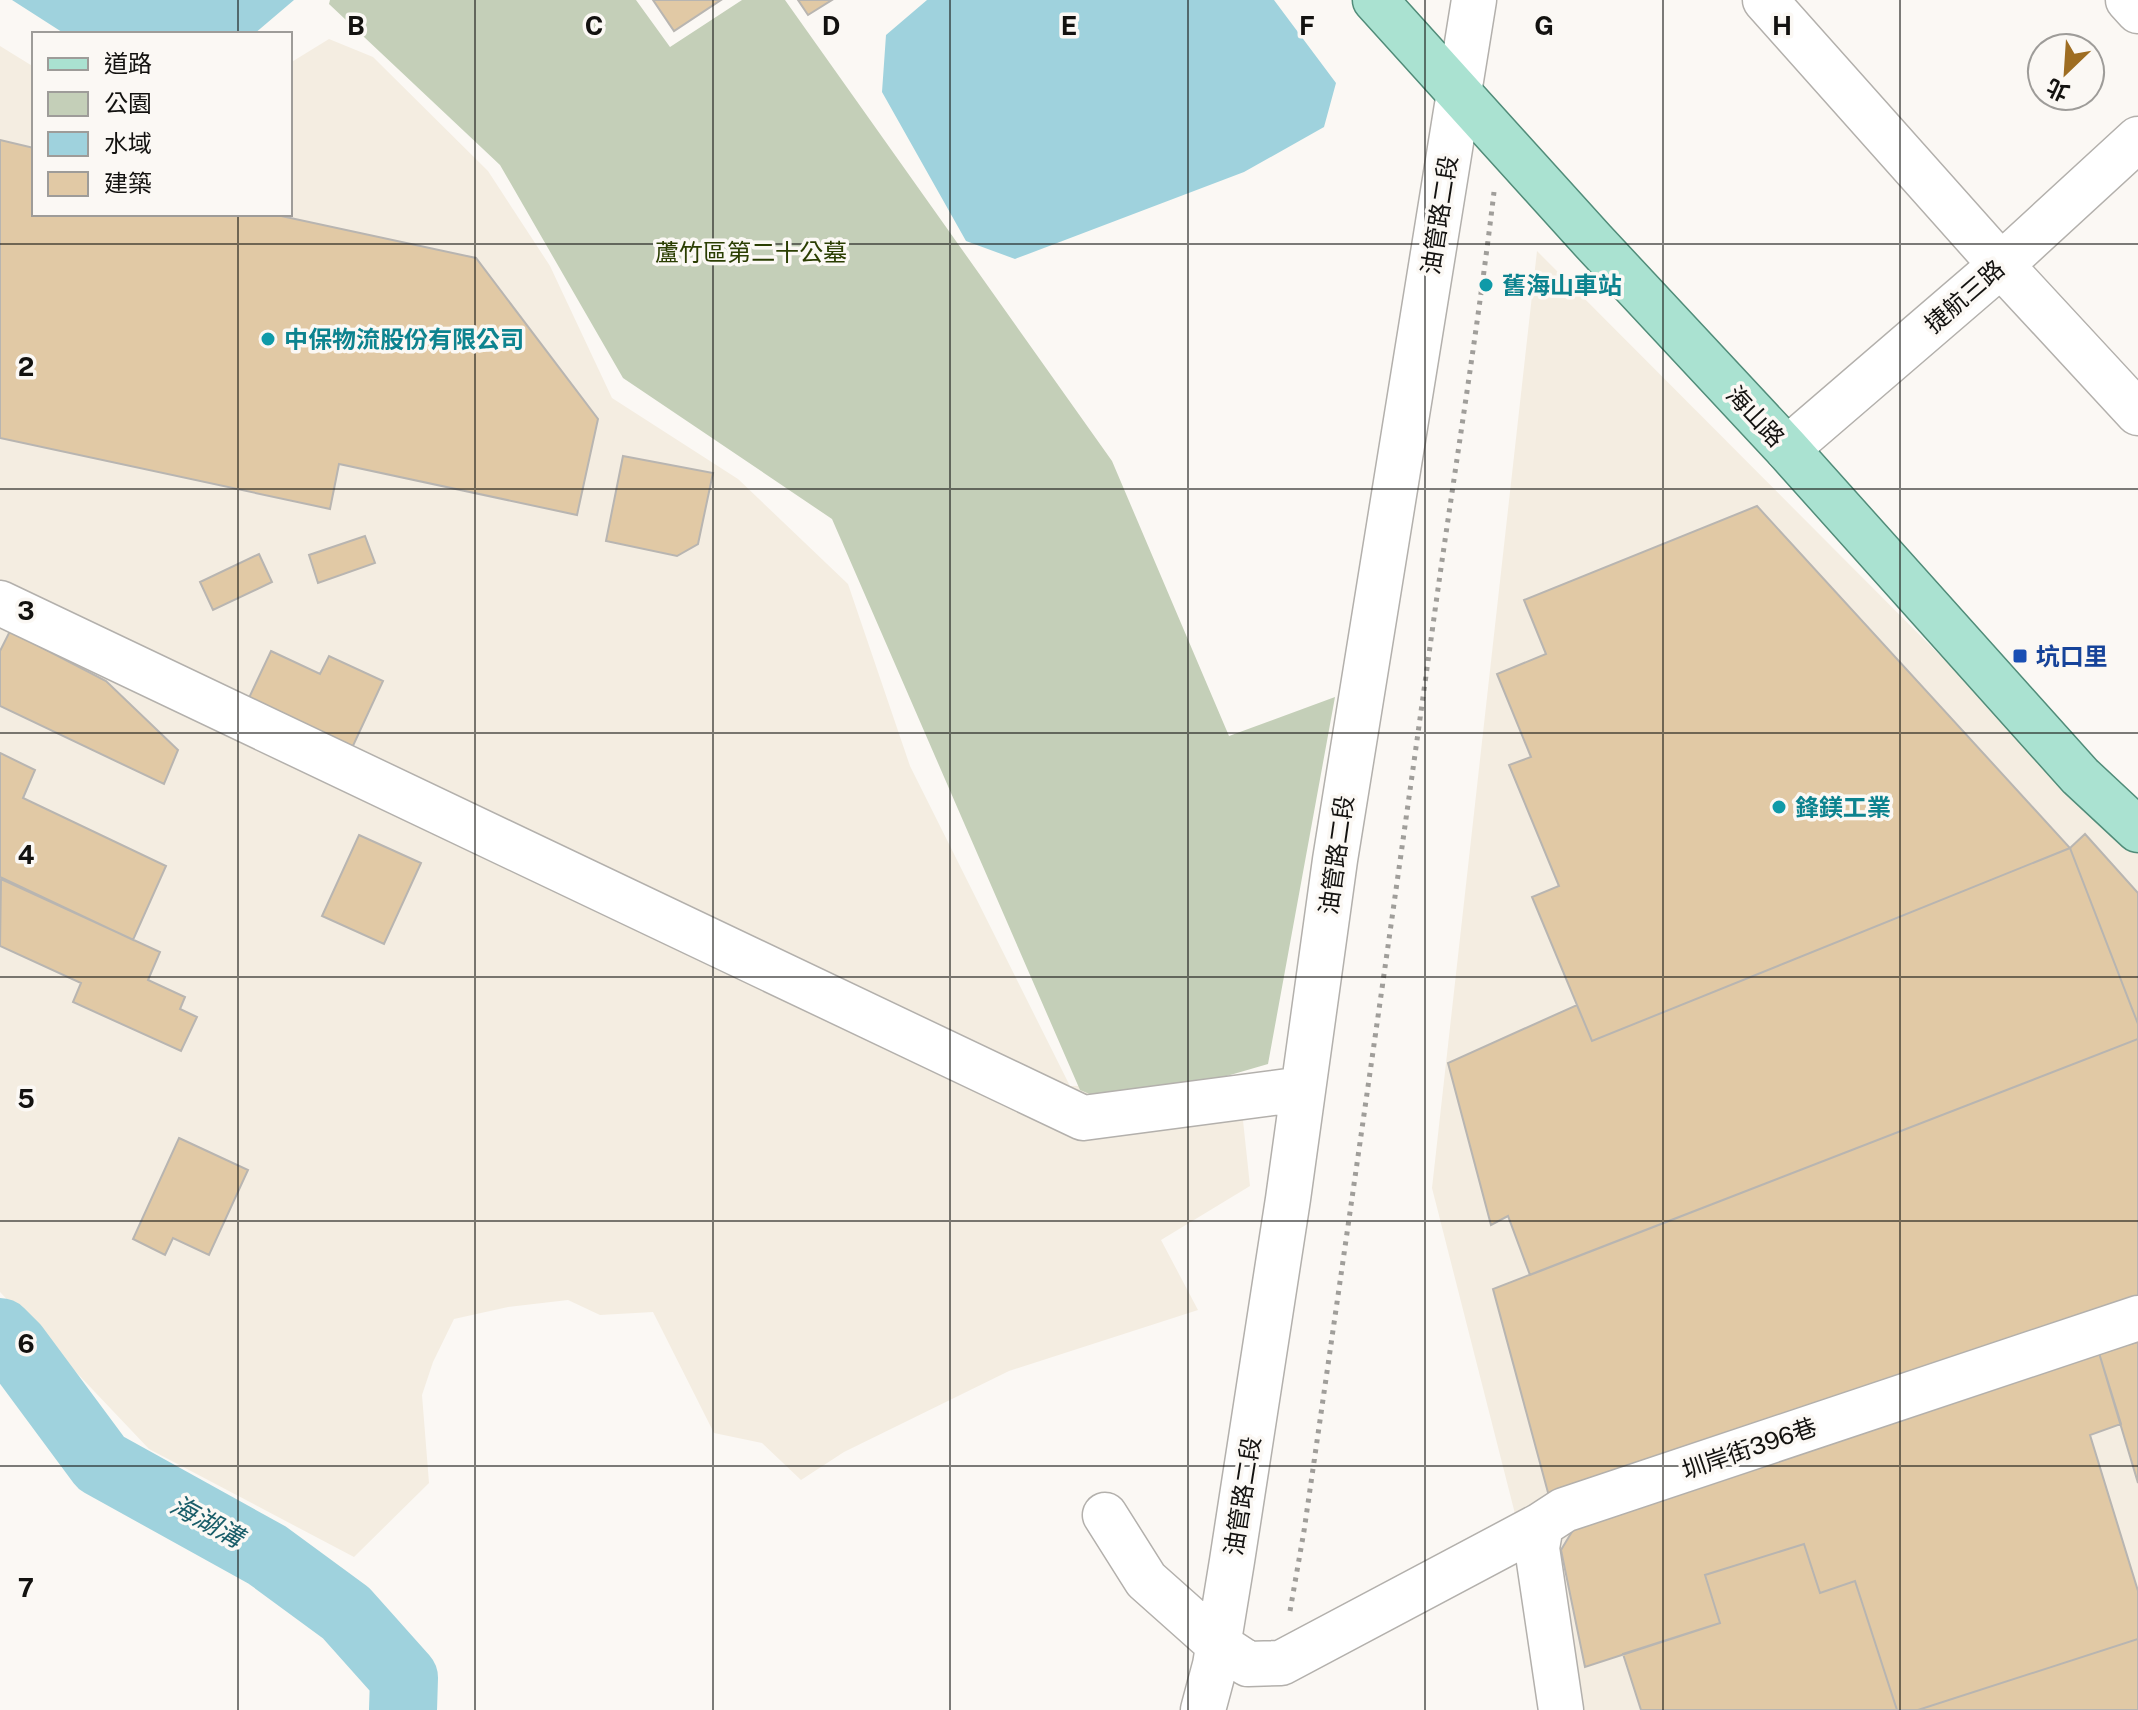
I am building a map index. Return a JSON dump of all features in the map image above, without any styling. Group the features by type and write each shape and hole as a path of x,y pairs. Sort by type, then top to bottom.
{"main road":[{"name":"海山路","path":"1375,0 1787,449 2080,776 2138,830"}],"street":[{"name":"油管路二段","path":"1203,1710 1219,1645 1335,860 1474,0"},
{"path":"1765,0 2001,265 2138,413"},
{"path":"2128,0 2138,11"},
{"name":"捷航三路","path":"1787,449 2001,265 2138,139"},
{"path":"0,603 1083,1118 1303,1089"},
{"name":"圳岸街396巷","path":"1281,1663 1564,1510 2138,1318"},
{"path":"1105,1515 1146,1580 1219,1645 1248,1664 1281,1663"},
{"path":"1541,1525 1537,1548 1561,1710"}],"path":[{"path":"1281,1663 1304,1531 1388,954 1482,291 1500,139"}],"shaded area":[{"path":"329,39 373,57 488,171 550,266 612,398 738,479 848,584 910,766 1070,1086 1239,1083 1250,1186 1161,1240 1198,1310 1009,1371 844,1452 801,1480 762,1443 714,1433 653,1312 600,1315 568,1300 508,1307 454,1319 433,1362 422,1395 429,1483 354,1557 149,1449 0,1292 0,46 32,66 32,216 292,216 292,62"},
{"path":"1537,251 2138,854 2138,1710 1565,1710 1432,1188"}],"green space":[{"name":"蘆竹區第二十公墓","path":"330,0 636,0 670,47 742,0 785,0 1112,461 1229,736 1335,697 1268,1064 1120,1107 1080,1090 832,519 623,378 500,165 329,4"}],"water":[{"path":"12,0 294,0 256,32 62,32"},
{"path":"927,0 1274,0 1336,83 1324,127 1244,172 1015,259 966,241 882,92 886,35"}],"building":[{"path":"653,0 721,0 674,31"},
{"path":"798,0 832,0 808,15"},
{"name":"中保物流股份有限公司","path":"0,140 32,148 32,216 281,216 476,258 598,419 577,515 339,464 330,509 0,438"},
{"path":"623,456 713,473 698,544 677,556 606,541"},
{"name":"鋒鎂工業","path":"1757,506 2070,848 1592,1041 1532,897 1559,886 1509,765 1531,757 1497,674 1546,654 1524,600"},
{"path":"365,536 375,563 318,583 309,555"},
{"path":"259,554 272,582 213,610 200,582"},
{"path":"10,631 106,681 178,750 164,784 0,706 0,651"},
{"path":"271,651 320,674 329,656 383,681 352,748 248,700"},
{"path":"0,753 35,770 23,798 166,866 133,940 0,877"},
{"path":"2085,834 2138,893 2138,1024 2070,848"},
{"path":"359,835 421,863 384,944 322,916"},
{"path":"2070,848 2138,1024 2138,1039 1530,1275 1508,1216 1491,1225 1448,1063 1577,1005 1592,1041"},
{"path":"1,879 160,952 148,980 185,997 180,1009 197,1017 181,1051 73,1002 81,983 0,946"},
{"path":"2138,1039 2138,1299 1550,1500 1493,1289"},
{"path":"179,1138 248,1170 209,1255 173,1238 165,1255 133,1239"},
{"path":"2138,1342 2138,1483 2099,1353"},
{"path":"2099,1353 2121,1424 2090,1435 2138,1591 2138,1639 1918,1710 1897,1710 1855,1581 1820,1593 1804,1544 1705,1575 1720,1623 1585,1667 1561,1550 1573,1530"},
{"path":"1804,1544 1820,1593 1855,1581 1897,1710 1641,1710 1623,1654 1720,1623 1705,1575"},
{"path":"2138,1639 2138,1710 1918,1710"}],"waterway":[{"name":"海湖溝","path":"0,1332 15,1347 101,1463 267,1555 346,1613 404,1678 403,1710"}],"place":[{"name":"舊海山車站","path":"1486,285"},
{"name":"中保物流股份有限公司","path":"268,339"},
{"name":"坑口里","path":"2020,656"},
{"name":"鋒鎂工業","path":"1779,807"}]}
